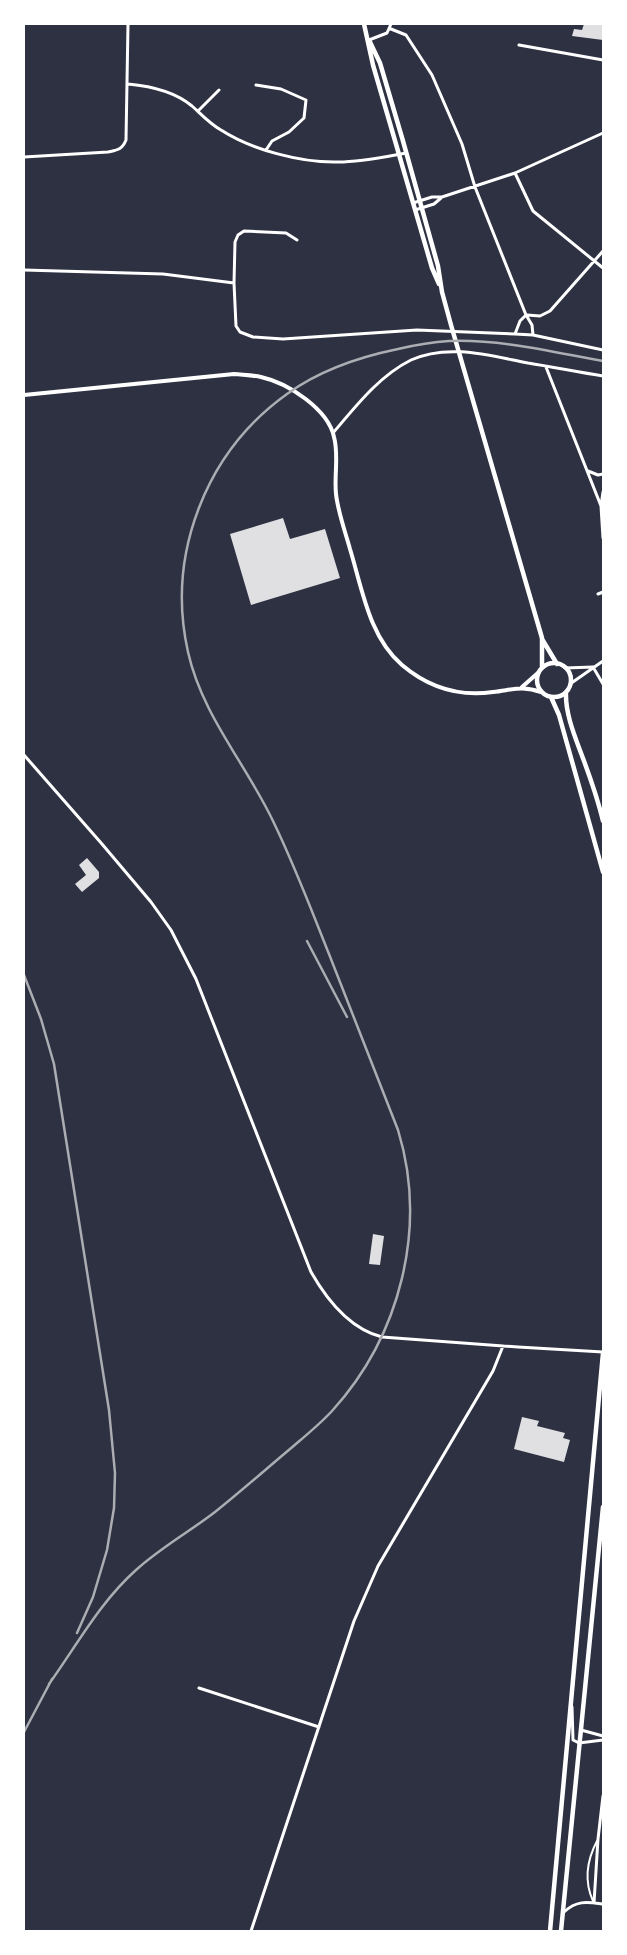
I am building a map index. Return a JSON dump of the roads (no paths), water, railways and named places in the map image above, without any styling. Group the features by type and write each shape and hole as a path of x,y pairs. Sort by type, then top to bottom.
{"main road":[{"path":"364,24 415,210 432,268 442,292"},
{"path":"369,40 380,63 420,200 438,266 442,292 451,325 542,638 557,664"},
{"path":"542,638 540,670 537,682 541,692 551,697 556,697 566,692"},
{"path":"540,670 549,664 557,664 565,668 570,675 570,684 566,692 566,704 573,732 592,782 603,821"},
{"path":"551,697 559,716 603,872"},
{"path":"550,1931 603,1352"},
{"path":"561,1931 603,1507"}],"street":[{"path":"24,157 117,150 124,147 126,140 128,84 128,24"},
{"path":"369,40 383,36 391,29 391,24"},
{"path":"391,29 406,35 432,75 462,144 475,187 526,316 532,325 533,335"},
{"path":"519,45 603,60"},
{"path":"128,84 161,89 173,94 198,111 218,129 236,139 296,158 338,162 406,153"},
{"path":"256,85 281,89 306,100 304,118 289,132 272,141 266,150"},
{"path":"198,111 219,90"},
{"path":"415,210 442,198 516,173 603,133"},
{"path":"516,173 534,211 603,268"},
{"path":"413,203 435,197 442,198"},
{"path":"297,240 286,234 244,231 238,235 235,242 234,284 236,326 240,332 252,337 284,339 417,330 515,334 533,335 603,350"},
{"path":"515,334 520,321 526,316 540,316 550,311 603,251"},
{"path":"24,270 163,274 234,284"},
{"path":"333,433 367,393 389,375 412,360 439,353 473,352 603,376"},
{"path":"546,366 601,506"},
{"path":"24,395 248,375 270,379 304,398 332,426 336,449 336,495 342,520 368,608 380,636 393,656 418,677 434,687 469,694 492,693 522,687 541,692"},
{"path":"587,470 598,475 603,474"},
{"path":"603,492 601,506 603,538"},
{"path":"598,594 603,592"},
{"path":"570,684 603,661"},
{"path":"565,668 593,667"},
{"path":"593,667 603,684"},
{"path":"522,687 540,670"},
{"path":"24,755 151,902 171,930 196,979 311,1272 329,1300 357,1326 376,1335 388,1338 603,1352"},
{"path":"251,1931 366,1590 378,1566 493,1371 503,1346"},
{"path":"199,1688 319,1727"},
{"path":"571,1702 574,1715 573,1740 579,1743 603,1740"},
{"path":"581,1730 603,1736"},
{"path":"594,1903 603,1796"},
{"path":"564,1912 577,1902 603,1904"}],"lane":[{"path":"594,1903 587,1888 590,1854 598,1839"}],"railway":[{"path":"49,1684 100,1610 123,1582 155,1554 224,1504 332,1411 356,1381 375,1349 391,1315 402,1279 408,1242 410,1205 407,1167 398,1130 316,920 288,854 262,800 203,697 188,652 183,615 183,578 188,543 199,508 214,475 234,445 259,418 287,394 313,378 354,360 424,344 468,341 507,344 603,361"},
{"path":"307,941 347,1017"},
{"path":"24,975 41,1019 54,1064 109,1410 115,1473 114,1508 107,1550 93,1597 77,1633"},
{"path":"24,1732 52,1679"}]}
